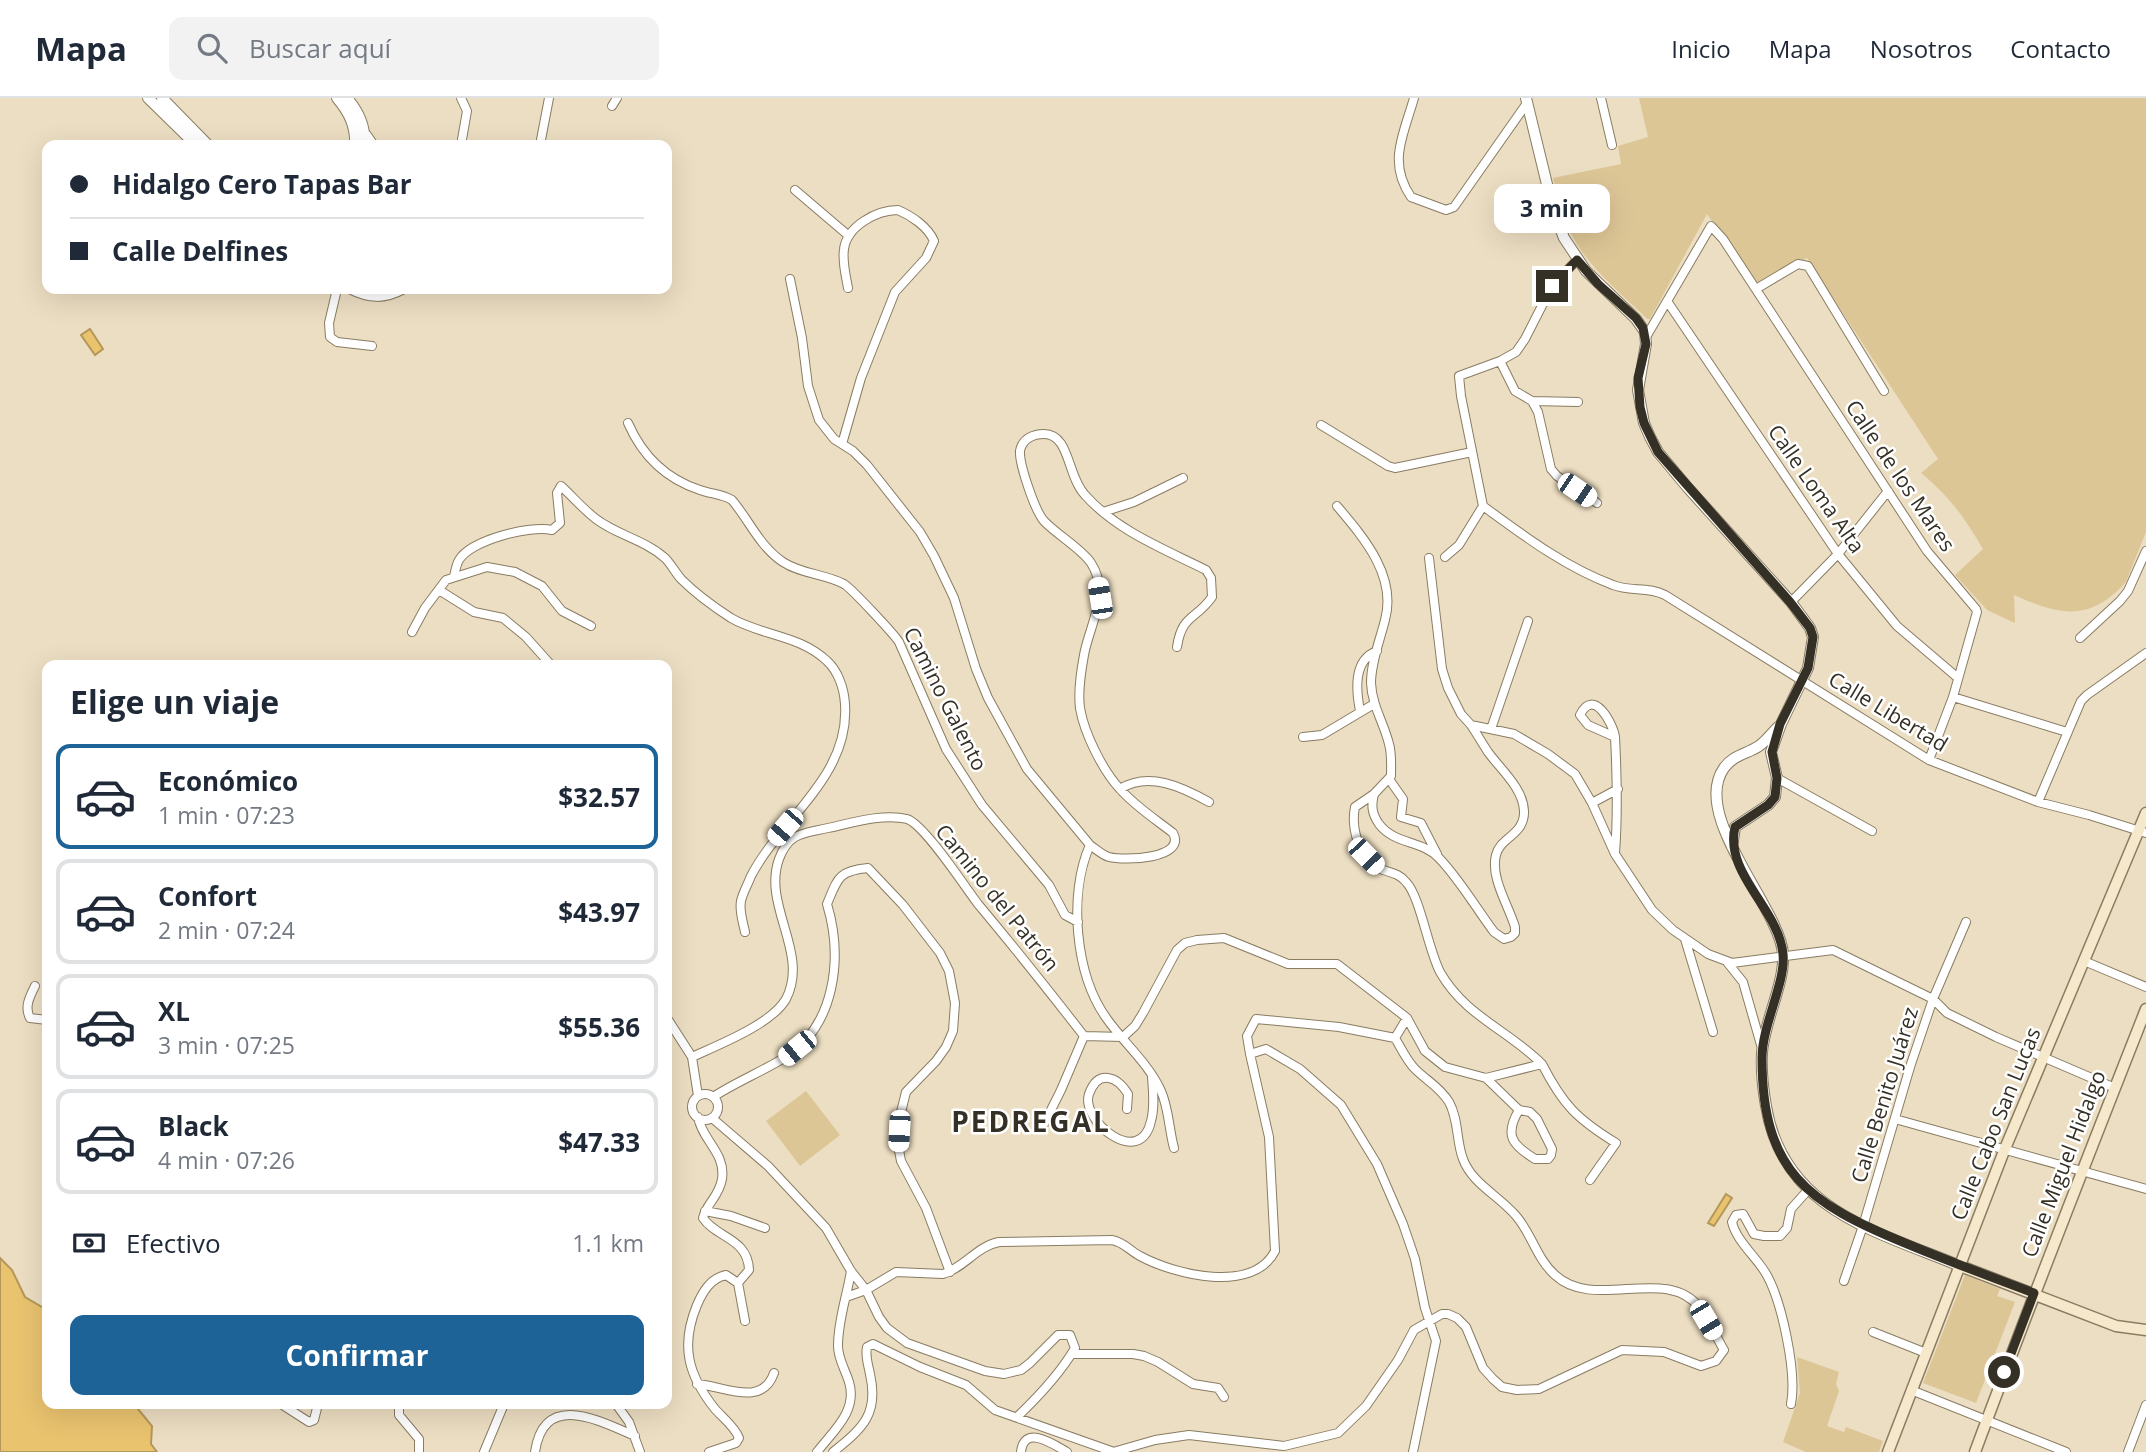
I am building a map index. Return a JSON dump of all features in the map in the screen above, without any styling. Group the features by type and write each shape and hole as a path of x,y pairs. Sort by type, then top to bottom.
{"main road":[{"name":"Calle Cabo San Lucas","path":"1888,1452 2004,1151 2142,832 2146,813"},
{"name":"Calle Miguel Hidalgo","path":"1975,1452 2034,1293 2084,1172 2146,1009"},
{"path":"1960,1266 2116,1326 2146,1330"}],"street":[{"path":"148,98 191,140"},
{"path":"162,98 203,140"},
{"path":"337,98 360,133 368,140"},
{"path":"347,98 357,111 362,140"},
{"path":"461,98 467,111 462,140"},
{"path":"541,140 549,98"},
{"path":"1414,98 1398,153 1401,177 1411,197 1446,210 1454,207 1526,100"},
{"path":"1601,98 1612,145"},
{"path":"1526,100 1552,209 1564,238 1577,260 1598,284 1636,318 1646,337"},
{"path":"357,140 360,133"},
{"path":"795,190 849,236"},
{"path":"842,444 861,378 895,292 926,258 934,242 922,225 898,209 876,214 849,236 844,252 848,288"},
{"name":"Calle de los Mares","path":"1667,301 1711,226 1723,239 1927,551 1976,609 1953,696 1928,760"},
{"path":"1446,557 1459,545 1483,506 1459,376 1516,352 1552,286 1577,260"},
{"path":"1755,289 1798,264 1808,266 1884,391"},
{"path":"790,279 813,406 828,433 867,465 920,532 954,598 988,698 1027,769 1090,845 1111,858 1161,854 1175,844 1172,833 1120,789 1096,753 1080,707 1084,655 1100,598 1097,579 1091,563 1041,519 1031,496 1020,451 1025,441 1034,435 1047,434 1059,439 1065,446 1077,487 1103,512 1137,536 1206,570 1211,579 1212,597 1185,621 1179,633 1177,648"},
{"path":"336,294 329,323 330,337 338,342 372,346"},
{"path":"362,294 373,298 393,294"},
{"path":"1667,301 1646,337 1638,378 1644,423 1650,437 1658,452 1688,488 1790,602 1810,628 1813,637 1808,668 1780,724 1772,752 1777,778 1775,797 1768,805 1735,827 1732,846"},
{"name":"Calle Loma Alta","path":"1667,301 1838,554 1897,626 1958,678"},
{"path":"1500,361 1515,391 1532,401 1578,402"},
{"path":"1532,401 1538,412 1551,469 1557,477 1597,503"},
{"name":"Camino Galento","path":"628,423 650,458 664,472 701,490 732,500 775,556 801,571 846,585 889,628 898,642 946,749 982,804 1049,885 1065,915 1078,922"},
{"path":"1321,425 1395,468 1472,452"},
{"path":"1103,512 1134,502 1183,478"},
{"path":"454,577 459,559 481,543 501,536 544,528 552,530 560,523 557,493 561,486 596,519 665,558 686,583 730,617 794,639 812,649 833,667 844,690 845,718 839,746 822,781 770,845 743,894 741,914 745,932"},
{"path":"1790,602 1838,554 1888,491"},
{"path":"1337,506 1362,536 1387,586 1387,615 1371,677 1374,704 1390,745 1391,776 1374,794 1355,807 1353,817 1359,845 1376,867 1396,873 1408,883 1430,950 1454,993 1473,1012 1527,1048 1542,1064 1569,1110 1616,1143 1590,1180"},
{"name":"Calle Libertad","path":"1483,506 1547,551 1582,570 1615,586 1649,589 1665,595 1928,760 2038,802 2142,832"},
{"path":"2080,638 2120,601 2146,551"},
{"path":"1389,779 1403,799 1401,817 1421,823 1438,857 1494,932 1504,939 1511,937 1515,933 1515,927 1497,876 1495,856 1524,821 1524,809 1515,785 1488,752 1456,705 1442,668 1429,558"},
{"path":"412,632 425,608 446,580 487,567 515,572 541,586 562,611 591,626"},
{"path":"439,590 474,612 503,618 548,660"},
{"path":"1491,729 1528,621"},
{"path":"1360,711 1356,687 1362,663 1368,654 1377,651"},
{"path":"2038,802 2081,701 2146,653"},
{"path":"1953,696 2067,732"},
{"path":"1303,737 1322,735 1374,704"},
{"path":"1615,737 1588,725 1580,715 1582,710 1586,706 1594,705 1601,709 1611,721 1615,737 1618,789 1615,854"},
{"path":"1762,1053 1784,955 1776,932 1724,830 1717,790 1722,771 1729,761 1762,744 1780,724"},
{"path":"1471,725 1514,733 1575,774 1592,803 1615,854 1652,910 1685,939 1727,962 1743,982 1759,1031 1765,1098 1776,1144 1788,1167 1808,1190 1833,1209 1863,1226 1960,1266"},
{"path":"1777,778 1872,831"},
{"path":"1120,789 1131,782 1145,780 1187,790 1209,802"},
{"path":"1592,803 1618,789"},
{"path":"1374,794 1371,806 1375,818 1387,834 1426,848 1438,857"},
{"name":"Camino del Patrón","path":"786,844 798,835 891,817 912,822 955,872 1084,1036"},
{"path":"692,1057 747,1030 772,1013 785,1000 792,973 791,951 777,903 776,886 778,861 786,844 785,827"},
{"path":"1090,845 1080,875 1078,922 1084,968 1091,992 1112,1026 1152,1074 1166,1104 1174,1148"},
{"path":"713,1097 785,1057 808,1038 825,1009 833,984 836,958 834,928 827,904 838,880 849,870 868,868 903,905 940,953 949,971 955,1003 953,1031 936,1061 906,1092 900,1116 898,1145 901,1161 926,1208 950,1272"},
{"name":"Calle Benito Juárez","path":"1844,1281 1933,999 1966,922"},
{"path":"1044,1124 1084,1036 1123,1037 1135,1026 1177,950 1185,943 1196,940 1224,937 1288,964 1337,964 1407,1018 1424,1051 1445,1067 1486,1078 1542,1064"},
{"path":"1685,939 1713,1032"},
{"path":"1727,962 1833,950 1933,999 1947,1013 2115,1088"},
{"path":"2084,961 2146,987"},
{"path":"35,986 28,1002 28,1014 30,1018 42,1019"},
{"path":"1395,1038 1407,1018"},
{"path":"833,1452 864,1424 873,1404 873,1390 865,1354 867,1347 873,1343 920,1367 966,1385 995,1410 1114,1452 1155,1440 1189,1435 1284,1446 1338,1433 1366,1406 1398,1360 1414,1330 1442,1314 1457,1318 1466,1327 1483,1368 1502,1387 1517,1390 1539,1389 1622,1350 1664,1352 1702,1366 1716,1361 1724,1350 1701,1308 1688,1297 1665,1289 1615,1289 1594,1292 1576,1288 1555,1275 1517,1217 1468,1170 1462,1157 1451,1105 1440,1090 1414,1069 1395,1038 1339,1027 1256,1019 1247,1037 1269,1137 1275,1251 1269,1263 1255,1270 1222,1279 1152,1262 1121,1242 1112,1240 999,1242 980,1249 950,1272 895,1272 866,1290 846,1297"},
{"path":"672,1026 692,1057 698,1096 693,1107 702,1131 722,1164 717,1197 705,1211 703,1218 707,1224 732,1238 749,1262 750,1270 738,1283"},
{"path":"1250,1054 1266,1049 1300,1069 1341,1105 1377,1164 1403,1224 1415,1259 1428,1322 1436,1341 1412,1452"},
{"path":"1126,1109 1128,1094 1116,1080 1109,1077 1101,1079 1089,1094 1090,1114 1097,1122 1123,1142 1132,1143 1141,1139 1151,1121 1152,1074"},
{"path":"1486,1078 1519,1110 1530,1112 1537,1119 1552,1149 1548,1159 1535,1159 1513,1142 1510,1132 1519,1110"},
{"path":"698,1096 703,1094 713,1097 718,1108 712,1118 707,1120 698,1117"},
{"path":"712,1118 768,1166 826,1228 851,1271 866,1290 879,1317 887,1328 907,1343 985,1371 1004,1374 1021,1370 1058,1335 1070,1335 1075,1348 1072,1354 1054,1379 1017,1417"},
{"path":"1895,1119 2146,1189"},
{"path":"1791,1404 1793,1373 1776,1297 1764,1270 1736,1232 1732,1222 1735,1215 1743,1214 1754,1234 1780,1236 1787,1228 1791,1209 1808,1190"},
{"path":"705,1211 731,1216 765,1228"},
{"path":"817,1452 849,1410 849,1383 838,1349 840,1320 851,1271"},
{"path":"709,1452 736,1443 739,1438 697,1384 690,1362 690,1321 700,1299 715,1279 729,1275 738,1283 745,1321"},
{"path":"1874,1332 1926,1353"},
{"path":"1072,1354 1144,1356 1194,1384 1218,1388 1224,1397"},
{"path":"697,1384 751,1393 770,1384 774,1373"},
{"path":"1912,1390 2066,1452"},
{"path":"2128,1452 2146,1405"},
{"path":"289,1409 309,1422 314,1420 317,1409"},
{"path":"399,1409 399,1415 419,1439 419,1452"},
{"path":"484,1452 502,1409"},
{"path":"620,1409 629,1422 640,1452"},
{"path":"535,1452 538,1435 550,1421 571,1414 592,1418 635,1436"},
{"path":"1021,1452 1023,1443 1029,1438 1039,1437 1067,1452"}],"shaded area":[{"path":"1639,98 2146,98 2146,532 2126,582 2099,604 2086,609 2059,610 2014,595 2015,623 1987,610 1955,575 1983,549 1956,508 1921,473 1938,459 1807,258 1757,284 1707,214 1650,319 1609,283 1572,236 1553,178 1621,164 1618,146 1648,137"},
{"path":"90,329 103,349 95,355 81,335"},
{"path":"806,1091 840,1135 800,1166 766,1121"},
{"path":"1726,1194 1732,1198 1714,1226 1708,1223"},
{"path":"0,1258 12,1270 25,1297 42,1307 42,1409 138,1409 152,1426 151,1444 157,1452 0,1452"},
{"path":"1965,1275 2000,1289 1997,1296 2015,1302 1976,1403 1923,1383"},
{"path":"1797,1357 1839,1372 1836,1384 1839,1391 1827,1426 1844,1432 1846,1427 1883,1441 1879,1452 1806,1452 1783,1442 1800,1393"}],"district":[{"name":"PEDREGAL","path":"1031,1122"}],"route":[{"path":"1552,286 1577,260 1598,284 1636,318 1646,337 1638,378 1640,407 1644,423 1658,452 1806,621 1813,637 1808,668 1780,724 1772,752 1777,778 1775,797 1768,805 1735,827 1732,846 1776,932 1784,955 1762,1053 1767,1114 1776,1144 1788,1167 1803,1186 1833,1209 1863,1226 2034,1293 2004,1372"}]}
